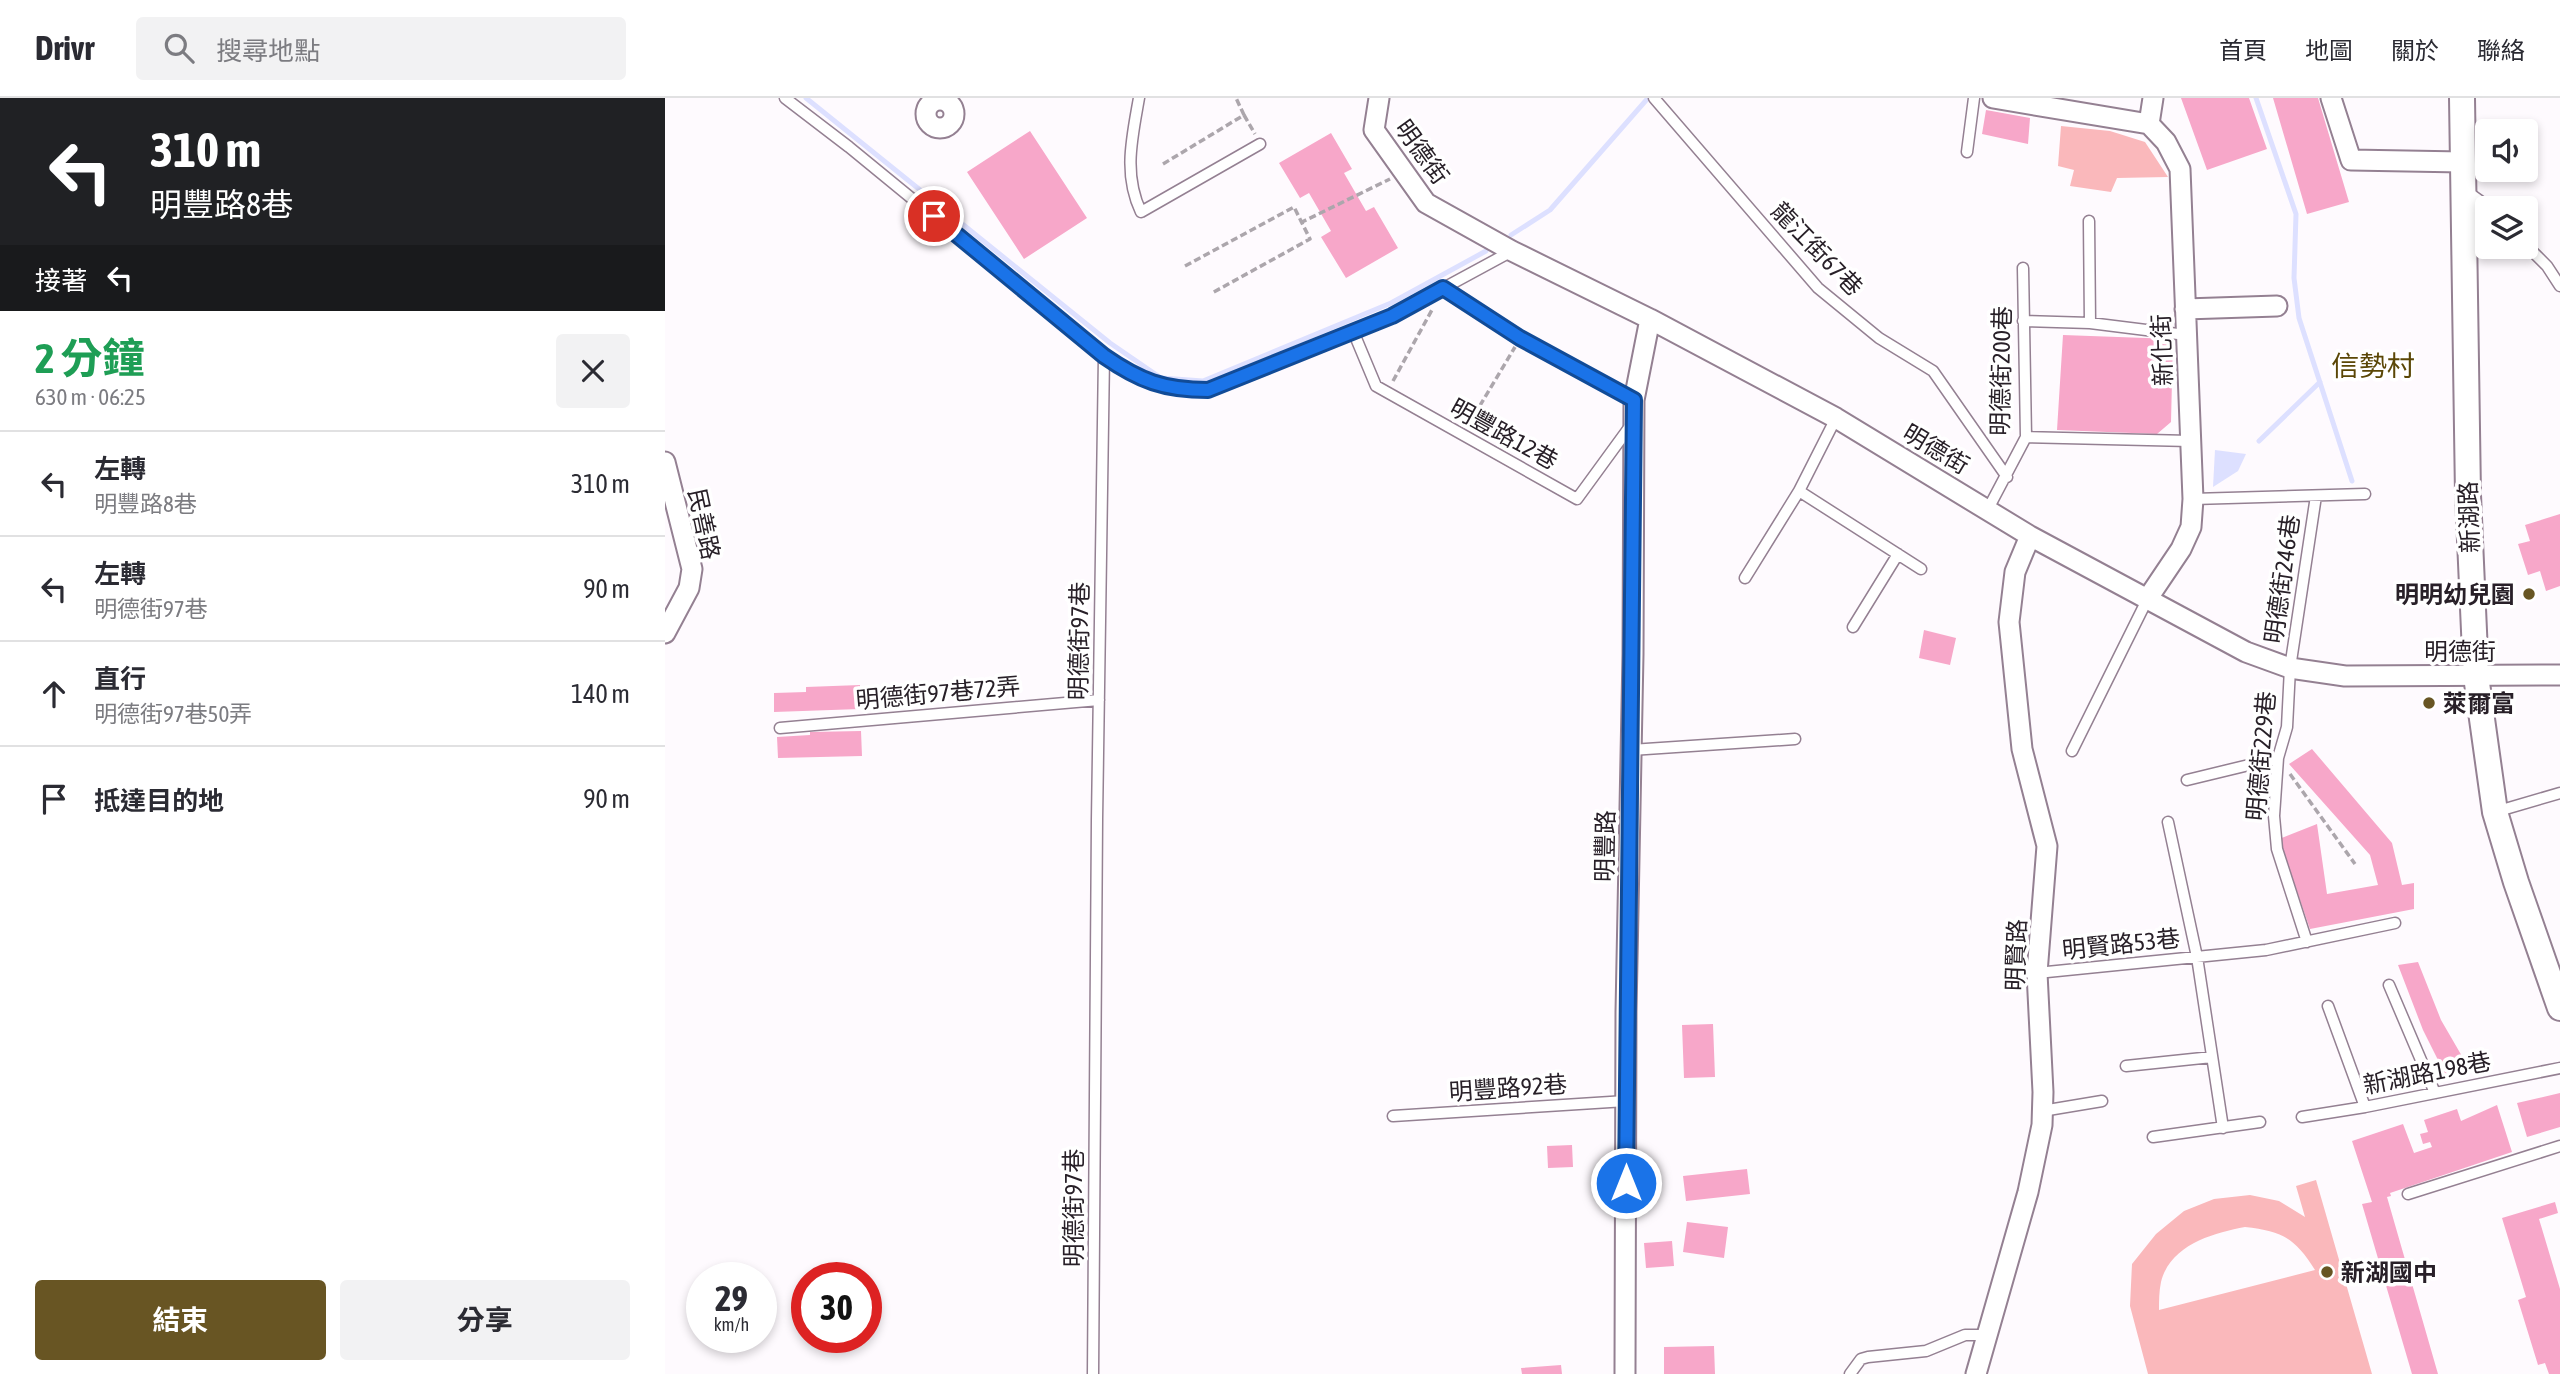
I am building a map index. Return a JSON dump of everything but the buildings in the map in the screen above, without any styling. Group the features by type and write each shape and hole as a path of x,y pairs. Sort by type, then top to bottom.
{"street":[{"name":"明德街","path":"1379,98 1374,130 1426,203 1512,251 1650,319 1836,418 2030,536 2246,652 2290,668 2345,677 2560,675"},
{"path":"1993,98 2067,104 2149,124 2153,98"},
{"path":"2331,98 2351,160 2462,162"},
{"name":"新湖路","path":"2462,98 2468,495 2476,676 2495,812 2516,882 2560,1008"},
{"name":"新化街","path":"2148,598 2181,549 2191,527 2193,499 2180,169 2166,142 2149,124"},
{"path":"2185,309 2277,306"},
{"name":"明豐路","path":"1625,1374 1635,409 1650,319"},
{"name":"民善路","path":"665,462 692,569 689,588 665,633"},
{"name":"明賢路","path":"1976,1374 2028,1192 2042,1125 2037,973 2047,846 2022,749 2009,622 2015,572 2030,536"}],"lane":[{"path":"785,98 849,147 1104,356 1132,375 1159,386 1180,390 1208,390 1392,316 1512,251"},
{"path":"1139,98 1129,156 1133,194 1141,212 1260,144"},
{"path":"1967,152 1974,98"},
{"name":"龍江街67巷","path":"1656,100 1818,288 1879,338 1933,371 2007,477"},
{"path":"2463,189 2475,197"},
{"path":"2089,221 2090,323"},
{"path":"2538,257 2560,286"},
{"name":"明德街200巷","path":"1988,509 2027,437 2023,268"},
{"path":"1443,288 1635,409"},
{"path":"2023,321 2090,323 2186,335"},
{"name":"明豐路12巷","path":"1353,331 1376,386 1577,499 1635,409"},
{"name":"明德街97巷","path":"1093,1374 1104,356"},
{"path":"1745,578 1799,491 1836,418"},
{"path":"2027,437 2190,441"},
{"path":"1799,491 1921,569"},
{"path":"2193,499 2365,494"},
{"name":"明德街246巷","path":"2290,668 2316,496"},
{"path":"1853,627 1898,555"},
{"path":"2072,751 2148,598"},
{"name":"明德街229巷","path":"2290,668 2287,727 2278,758 2274,816 2277,849 2307,942"},
{"name":"明德街97巷72弄","path":"780,728 1099,700"},
{"path":"1631,750 1795,739"},
{"path":"2187,780 2278,758"},
{"path":"2495,812 2560,793"},
{"name":"明賢路53巷","path":"2037,973 2197,957 2168,822"},
{"path":"2223,1128 2197,957 2266,950 2395,923"},
{"path":"2389,985 2435,1093"},
{"path":"2327,1006 2365,1107"},
{"path":"2126,1066 2211,1057"},
{"name":"新湖路198巷","path":"2302,1117 2560,1068"},
{"name":"明豐路92巷","path":"1393,1116 1626,1101"},
{"path":"2042,1111 2102,1101"},
{"path":"2153,1137 2260,1122"},
{"path":"2408,1194 2560,1146"},
{"path":"1850,1374 1861,1359 1926,1350 1965,1335 1986,1335"}],"path":[{"path":"1236,98 1260,144"},
{"path":"1163,164 1244,115"},
{"path":"1300,223 1404,172"},
{"path":"1185,266 1294,207 1310,239 1212,293"},
{"path":"1387,393 1443,288"},
{"path":"1463,436 1475,410 1520,338"},
{"path":"2278,758 2355,864"}],"shaded area":[{"path":"2061,126 2110,131 2145,142 2168,177 2117,178 2111,192 2070,186 2074,170 2058,166"},
{"path":"2316,1180 2372,1374 2148,1374 2130,1306 2132,1264 2156,1234 2184,1211 2214,1199 2250,1195 2279,1201 2305,1217 2296,1186","holes":["2245,1227 2269,1231 2286,1238 2301,1250 2315,1270 2159,1310 2160,1285 2173,1259 2183,1250 2207,1237"]}],"water":[{"path":"2215,450 2246,454 2238,471 2213,487"}],"waterway":[{"path":"806,98 1110,343 1161,378 1203,381 1391,303 1486,251"},
{"path":"1511,235 1550,210 1648,98"},
{"path":"2256,98 2296,214 2294,278 2299,318 2352,481"},
{"path":"2259,441 2320,382"}],"place":[{"name":"明明幼兒園","path":"2529,594"},
{"name":"萊爾富","path":"2429,703"},
{"name":"新湖國中","path":"2327,1272"}],"district":[{"name":"信勢村","path":"2373,366"}],"route":[{"path":"934,216 1104,356 1132,375 1159,386 1180,390 1208,390 1392,316 1443,288 1520,338 1634,400 1626,1183"}]}
